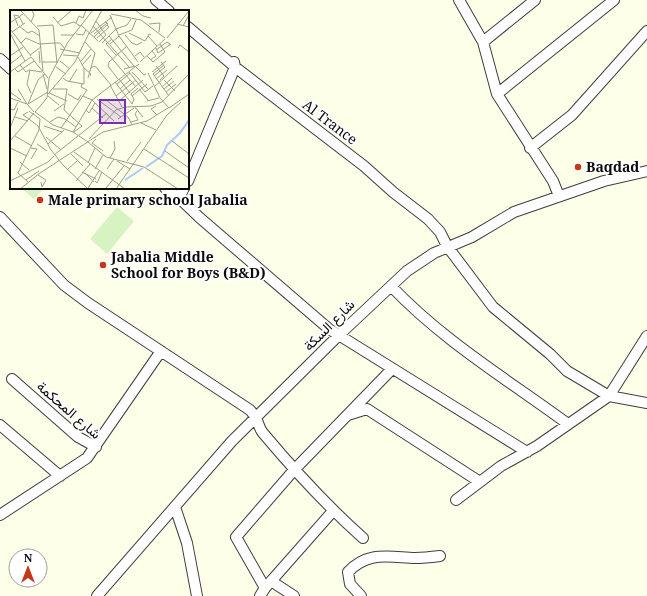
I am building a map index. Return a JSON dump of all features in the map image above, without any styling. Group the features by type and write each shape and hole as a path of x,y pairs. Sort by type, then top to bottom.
{"street":[{"path":"156,0 168,10"},
{"path":"459,0 483,42 497,94 552,181 559,196"},
{"path":"483,42 535,0"},
{"path":"497,94 614,0"},
{"name":"Al Trance","path":"189,28 364,166 393,192 428,219 440,232 447,246 493,307 550,354 567,372 609,396 647,403"},
{"path":"530,148 572,115 647,31"},
{"path":"0,59 10,68"},
{"path":"189,178 234,62"},
{"name":"شارع السكة","path":"97,596 232,441 258,417 340,334 407,271 447,246 472,237 514,212 604,181 647,172"},
{"path":"166,189 179,198 200,218 323,324 527,452"},
{"path":"179,198 184,189"},
{"path":"0,217 64,285 88,303 250,410 258,417 260,431 294,470 363,538"},
{"path":"391,286 402,298 458,345 568,424"},
{"path":"456,500 501,466 527,452 609,396 647,336"},
{"path":"96,447 161,351"},
{"path":"294,596 265,588 236,537 294,470 392,368"},
{"name":"شارع المحكمة","path":"0,515 87,458 96,447 78,437 12,378"},
{"path":"348,415 367,409 480,482"},
{"path":"0,425 60,476"},
{"path":"175,507 187,543 197,596"},
{"path":"265,588 334,511"},
{"path":"361,596 350,584 348,572 358,562 380,556 417,558 440,556"}],"green space":[{"path":"22,189 43,189 34,199"},
{"path":"117,207 134,221 107,254 90,239"}],"place":[{"name":"Baqdad","path":"578,167"},
{"name":"Male primary school Jabalia","path":"40,200"},
{"name":"Jabalia Middle School for Boys (B&D)","path":"103,265"}]}
